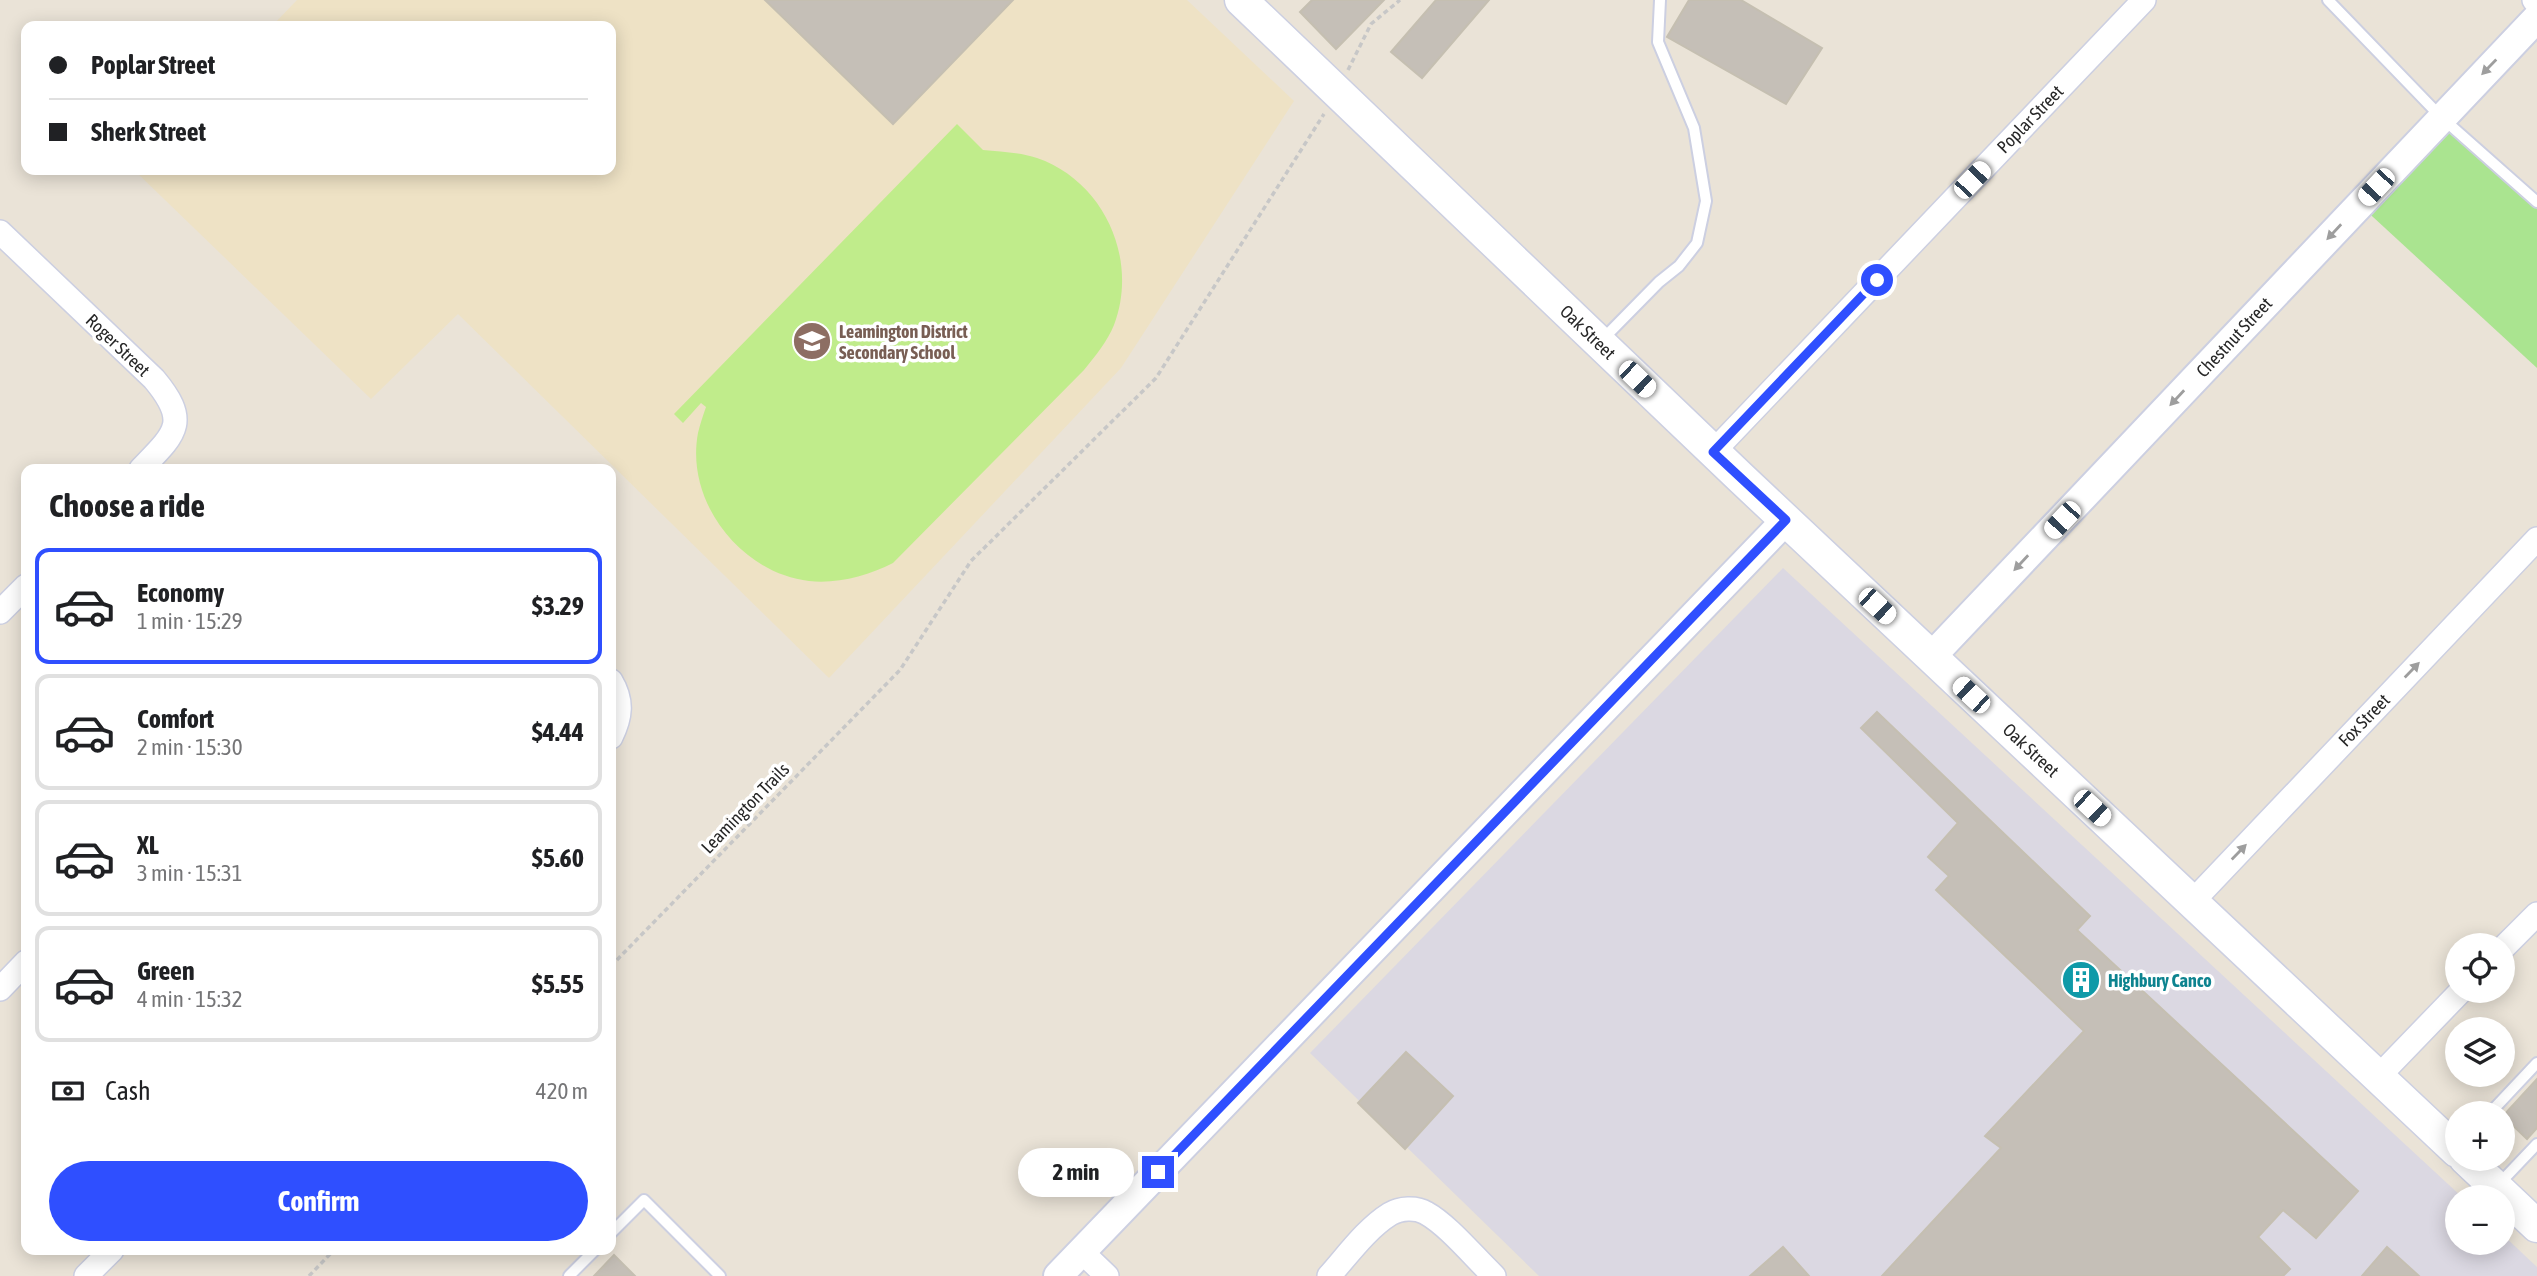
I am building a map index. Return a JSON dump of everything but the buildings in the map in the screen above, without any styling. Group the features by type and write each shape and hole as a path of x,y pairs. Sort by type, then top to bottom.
{"main road":[{"name":"Oak Street","path":"1241,0 1713,452 2445,1139"},
{"path":"2479,1171 2494,1185"},
{"path":"2515,1205 2537,1226"}],"street":[{"name":"Poplar Street","path":"1713,452 2144,0"},
{"name":"Chestnut Street","path":"1931,657 2537,18"},
{"name":"Roger Street","path":"1,236 154,379 169,397 175,414 174,428 168,439 146,464"},
{"path":"1058,1276 1786,520"},
{"name":"Fox Street","path":"2192,902 2537,539"},
{"path":"0,612 21,591"},
{"path":"616,690 620,711 616,726"},
{"path":"2515,936 2537,914"},
{"path":"0,989 21,967"},
{"path":"2378,1077 2449,1003"},
{"path":"1329,1276 1376,1226 1391,1213 1404,1209 1424,1212 1438,1222 1494,1276"},
{"path":"1082,1252 1107,1276"},
{"path":"86,1276 107,1255"}],"lane":[{"path":"1599,343 1659,282 1679,267 1698,243 1706,201 1694,128 1658,42 1660,0"},
{"path":"2328,0 2441,117 2537,202"},
{"path":"2501,1101 2537,1063"},
{"path":"2510,1101 2537,1073"},
{"path":"2498,1185 2537,1144"},
{"path":"616,1228 643,1200 720,1276"},
{"path":"569,1276 590,1255"}],"path":[{"path":"1338,92 1371,24 1400,0"},
{"name":"Leamington Trails","path":"616,961 900,670 971,561 1156,378 1338,92"},
{"path":"309,1276 329,1255"}],"shaded area":[{"name":"Leamington District Secondary School","path":"297,0 1187,0 1294,101 1121,368 829,678 616,469 616,464 611,464 458,314 371,399 139,175 616,175 616,21 277,21"},
{"name":"Highbury Canco","path":"1783,568 2449,1185 2445,1185 2445,1255 2515,1255 2515,1246 2537,1267 2537,1276 1539,1276 1310,1053"}],"green space":[{"path":"2441,117 2537,204 2537,368 2360,205"},
{"path":"957,124 983,150 1031,156 1061,169 1081,185 1097,204 1110,225 1122,274 1121,300 1114,325 1105,343 1084,370 893,563 873,572 841,580 809,581 784,575 761,564 741,549 723,530 709,508 700,484 696,459 698,433 706,407 701,403 683,423 674,414"}],"place":[{"name":"Leamington District Secondary School","path":"812,341"},
{"name":"Highbury Canco","path":"2081,980"}],"route":[{"path":"1158,1172 1786,520 1713,452 1877,280"}]}
